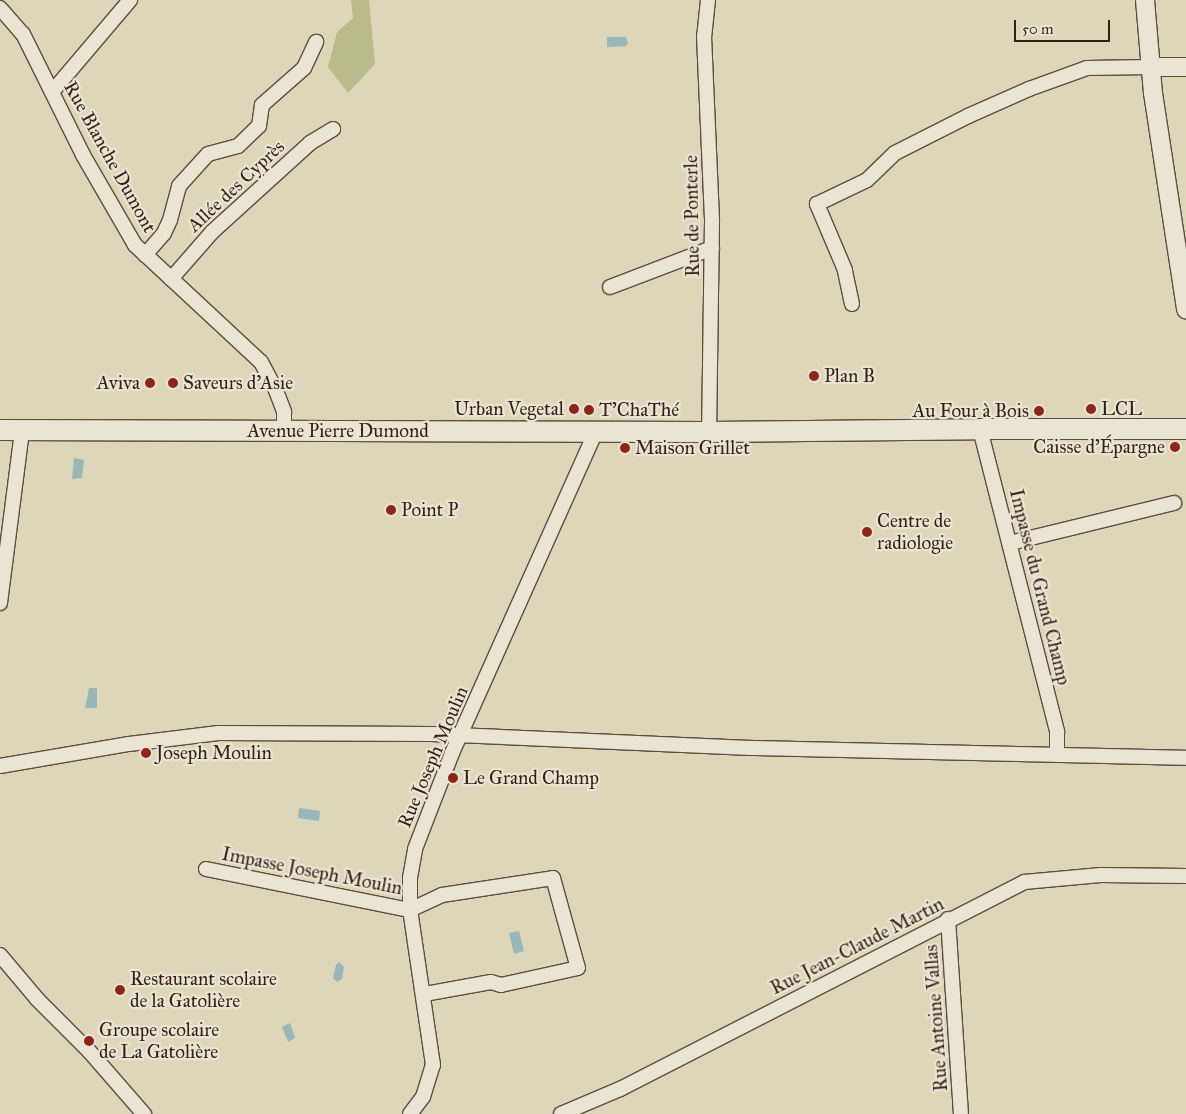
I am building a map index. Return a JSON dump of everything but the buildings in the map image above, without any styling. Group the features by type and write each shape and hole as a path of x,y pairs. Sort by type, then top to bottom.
{"main road":[{"name":"Avenue Pierre Dumond","path":"0,430 709,432 980,428 1186,429"}],"street":[{"path":"52,92 130,0"},
{"name":"Rue de Ponterle","path":"708,0 704,36 712,248 709,432"},
{"path":"1145,0 1150,67 1186,309"},
{"name":"Rue Blanche Dumont","path":"0,8 23,34 83,154 135,246 261,362 275,388 284,412 284,431"},
{"path":"145,255 164,233 170,220 178,186 208,154 238,146 259,126 262,104 304,68 316,42"},
{"path":"852,304 845,270 817,204 867,180 895,153 968,116 1029,89 1087,68 1186,67"},
{"name":"Allée des Cyprès","path":"171,279 212,232 310,143 333,129"},
{"path":"610,287 712,248"},
{"name":"Impasse du Grand Champ","path":"980,428 1057,732 1057,755"},
{"path":"0,603 22,431"},
{"name":"Rue Joseph Moulin","path":"410,1114 423,1097 433,1065 424,994 410,910 410,878 415,849 443,774 596,431"},
{"path":"1008,536 1174,503"},
{"path":"0,766 129,744 218,733 461,736 751,748 1186,758"},
{"name":"Impasse Joseph Moulin","path":"206,869 410,910"},
{"name":"Rue Jean-Claude Martin","path":"561,1114 620,1089 948,919 1024,882 1101,876 1186,876"},
{"path":"410,910 442,895 553,878 578,968 501,985 491,982 424,994"},
{"name":"Rue Antoine Vallas","path":"948,919 962,1114"},
{"path":"0,955 37,999 89,1051 144,1114"}],"green space":[{"path":"351,0 369,0 375,64 348,93 328,67 337,32 353,18"}],"water":[{"path":"607,37 626,37 628,43 626,46 607,47"},
{"path":"74,458 84,460 82,478 72,479"},
{"path":"89,688 97,688 97,708 85,708"},
{"path":"299,808 320,811 319,821 298,818"},
{"path":"519,931 524,951 514,954 509,933"},
{"path":"339,962 344,967 342,979 337,982 333,978 336,965"},
{"path":"290,1023 295,1038 288,1042 282,1027"}],"place":[{"name":"Plan B","path":"814,376"},
{"name":"Aviva","path":"150,383"},
{"name":"Saveurs d'Asie","path":"173,383"},
{"name":"Urban Vegetal","path":"574,409"},
{"name":"LCL","path":"1091,409"},
{"name":"T'ChaThé","path":"589,410"},
{"name":"Au Four à Bois","path":"1039,411"},
{"name":"Caisse d'Épargne","path":"1175,447"},
{"name":"Maison Grillet","path":"625,448"},
{"name":"Point P","path":"391,510"},
{"name":"Centre de radiologie","path":"867,532"},
{"name":"Joseph Moulin","path":"146,753"},
{"name":"Le Grand Champ","path":"453,778"},
{"name":"Restaurant scolaire de la Gatolière","path":"120,990"},
{"name":"Groupe scolaire de La Gatolière","path":"89,1041"}]}
